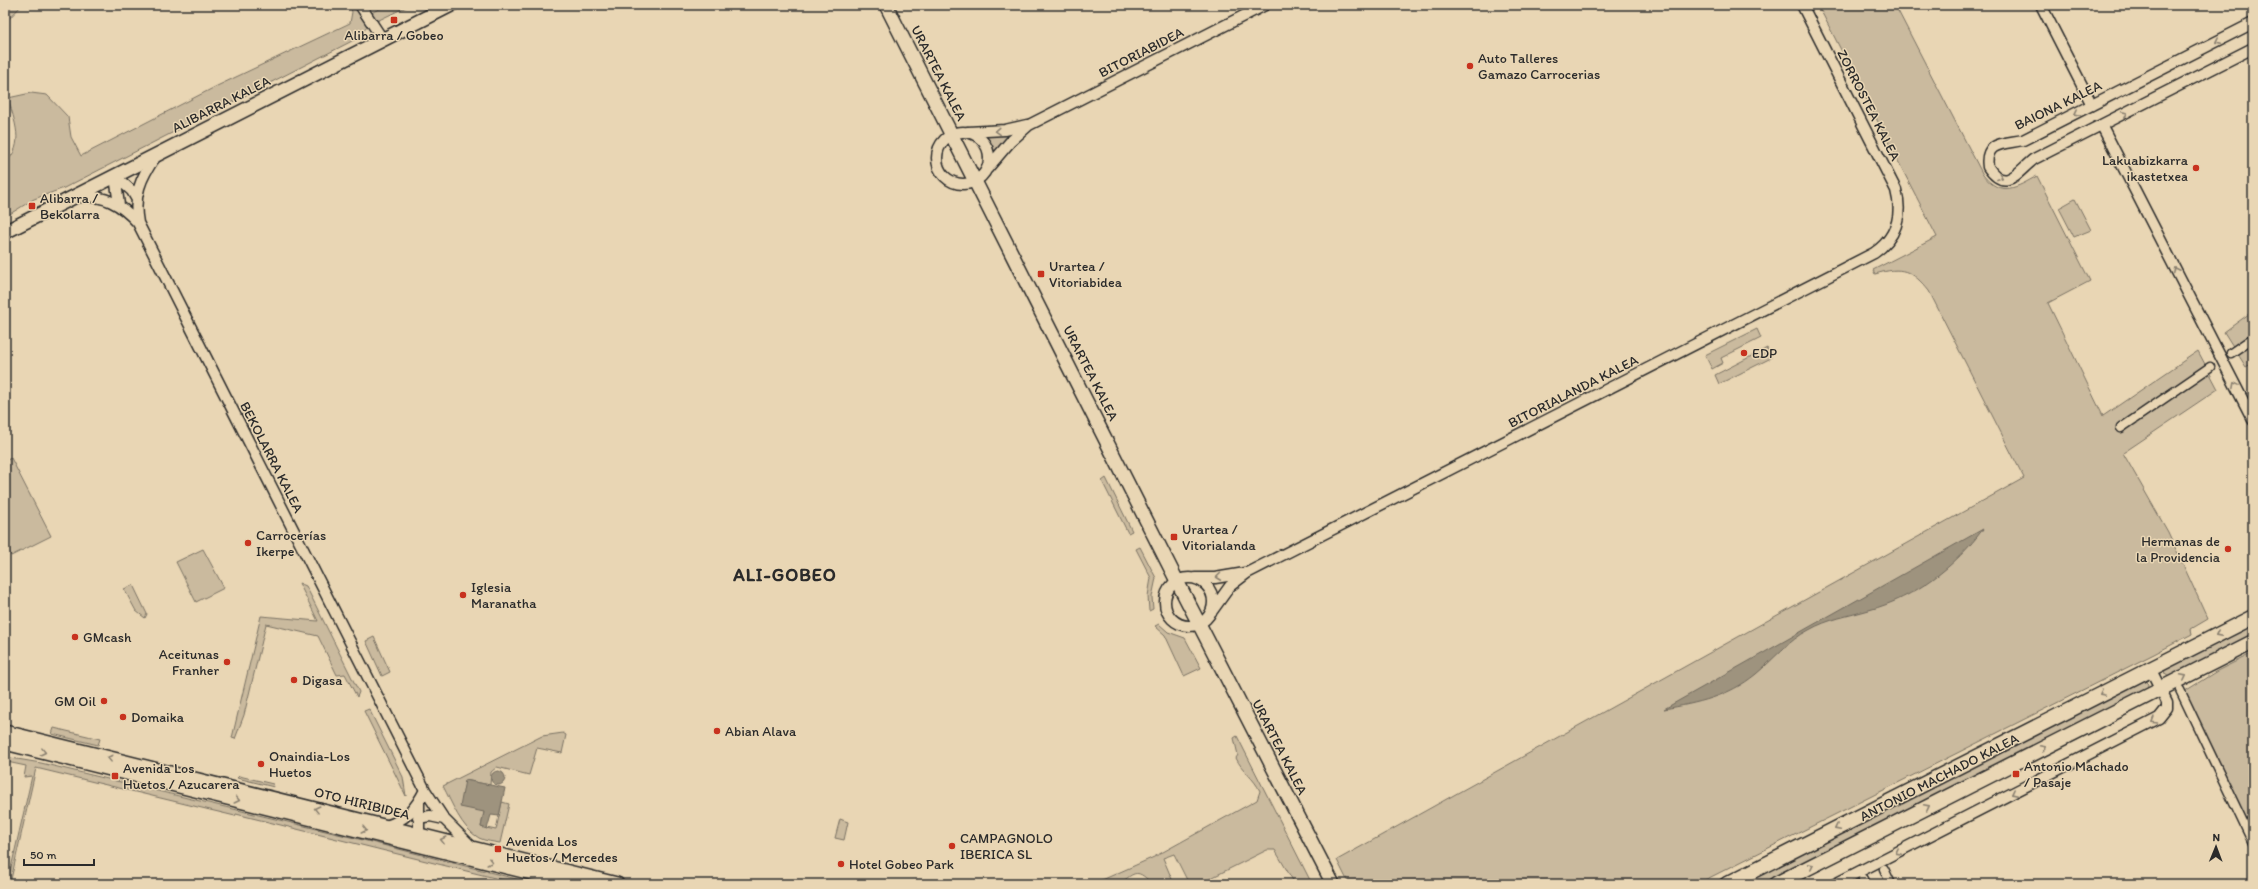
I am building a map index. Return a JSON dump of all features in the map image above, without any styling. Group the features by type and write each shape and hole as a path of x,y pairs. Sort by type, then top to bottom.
{"main road":[{"name":"ANTONIO MACHADO KALEA","path":"1727,884 2253,617"},
{"name":"ANTONIO MACHADO KALEA","path":"1776,884 2253,642"}],"street":[{"path":"360,5 383,40"},
{"name":"ALIBARRA KALEA","path":"5,232 452,5"},
{"name":"URARTEA KALEA","path":"886,5 1159,542 1176,581 1333,884"},
{"name":"BITORIABIDEA","path":"986,169 1010,142 1029,125 1265,5"},
{"name":"ZORROSTEA KALEA","path":"1802,5 1896,190 1900,209 1898,220"},
{"path":"2041,5 2092,105"},
{"name":"BAIONA KALEA","path":"2253,23 2023,140 2002,143 1994,146 1989,154 1988,167 1997,177 2005,180 2012,178 2034,159 2102,126 2253,48"},
{"name":"BITORIABIDEA","path":"967,132 1005,130 1029,125"},
{"path":"2102,126 2253,420"},
{"name":"URARTEA KALEA","path":"975,181 956,183 943,175 939,169 937,154 940,146 952,134 967,132 979,138 987,149 989,157 986,169"},
{"name":"BEKOLARRA KALEA","path":"138,223 136,198 138,185 145,171 157,155"},
{"path":"975,181 986,169"},
{"path":"115,176 132,191 136,198"},
{"path":"115,176 119,205"},
{"name":"BEKOLARRA KALEA","path":"74,197 102,197 119,205 138,223 425,790 444,819 473,848"},
{"name":"BITORIALANDA KALEA","path":"1212,611 1230,586 1247,573 1874,253 1889,240 1898,220"},
{"path":"2231,353 2253,338"},
{"path":"2120,428 2210,367"},
{"name":"BITORIALANDA KALEA","path":"1192,578 1215,578 1247,573"},
{"path":"1192,578 1202,582 1210,589 1213,600 1212,611 1206,619 1199,624 1190,626 1181,625 1173,620 1167,613 1164,604 1165,595 1176,581 1192,578"},
{"path":"1835,884 2156,720 2167,708 2167,702 2150,668"},
{"path":"2180,690 2253,843"},
{"name":"OTO HIRIBIDEA","path":"5,732 386,826 421,840 473,848 617,884"},
{"name":"OTO HIRIBIDEA","path":"5,743 421,840 576,884"},
{"path":"386,826 406,816 419,801 425,790"},
{"path":"419,801 418,818 421,840"},
{"path":"418,818 430,816 444,819"},
{"path":"1884,869 1891,884"}],"shaded area":[{"path":"5,5 22,5 5,23"},
{"path":"350,5 355,5 369,25 356,39 64,188 34,199 5,217 5,163 11,156 17,141 17,132 8,98 31,93 47,95 68,117 71,137 81,156 217,86 350,23 352,12"},
{"path":"387,5 410,5 377,21 371,13"},
{"path":"1818,5 1895,5 1983,175 1996,186 2003,188 2016,187 2037,176 2090,281 2048,303 2103,416 2198,351 2218,389 2123,453 2168,532 2208,619 2191,629 2192,634 2154,654 1697,884 1349,884 1337,860 2024,478 1929,291 1912,274 1899,270 1892,270 1875,274 1873,270 1937,237"},
{"path":"1016,131 994,155 990,142 984,134"},
{"path":"2075,199 2091,230 2074,237 2059,208"},
{"path":"2253,311 2253,363 2246,367 2224,332"},
{"path":"1757,329 1761,338 1721,358 1723,363 1712,369 1705,355"},
{"path":"1767,348 1771,358 1719,384 1715,375"},
{"path":"11,458 51,536 11,556 5,538 5,461"},
{"path":"1106,478 1132,531 1128,533 1102,481"},
{"path":"1983,529 1960,556 1947,568 1918,589 1886,605 1831,620 1816,626 1795,639 1756,674 1724,694 1689,704 1664,709"},
{"path":"1140,547 1156,578 1152,597 1153,609 1149,611 1148,596 1151,578 1136,549"},
{"path":"203,549 224,588 196,602 176,562"},
{"path":"299,583 306,586 359,692 357,697 345,674 337,675 318,636 266,624 244,715 235,739 232,738 261,616 318,621"},
{"path":"133,585 147,614 145,618 136,611 124,589"},
{"path":"2253,621 2253,637 2169,677 2165,674 2164,670"},
{"path":"1159,624 1168,632 1185,638 1201,668 1184,676 1165,635 1155,626"},
{"path":"374,637 390,672 382,676 366,641"},
{"path":"2253,653 2253,843 2182,693 2217,671"},
{"path":"2143,679 2148,684 2147,690 1766,884 1736,884"},
{"path":"369,709 403,777 406,796 364,711"},
{"path":"54,728 100,739 98,745 52,734"},
{"path":"563,733 566,735 562,753 537,748 529,775 497,767 491,772 490,785 465,780 484,812 481,827 496,830 502,802 509,804 500,843 481,839 473,834 462,822 443,786 542,736"},
{"path":"1237,736 1312,884 1295,884 1275,850 1267,850 1199,884 1188,882 1174,854 1163,858 1174,884 1152,884 1140,874 1133,874 1120,884 1093,884 1154,857 1257,800 1260,791 1255,782 1241,767 1236,758 1238,755 1234,738"},
{"path":"5,757 41,763 367,841 536,884 519,884 236,814 235,816 36,768 10,884 5,884 8,881 32,776 24,777 26,766 7,762 5,768"},
{"path":"498,771 503,773 505,778 503,783 498,785 493,783 491,778 493,773"},
{"path":"239,776 273,784 274,787 237,778"},
{"path":"465,780 505,788 499,816 491,815 487,829 481,827 484,812 460,807"},
{"path":"840,819 848,822 844,840 835,838"}],"place":[{"name":"Alibarra / Gobeo","path":"394,20"},
{"name":"Auto Talleres Gamazo Carrocerias","path":"1470,66"},
{"name":"Lakuabizkarra ikastetxea","path":"2196,168"},
{"name":"Alibarra / Bekolarra","path":"32,206"},
{"name":"Urartea / Vitoriabidea","path":"1041,274"},
{"name":"EDP","path":"1744,353"},
{"name":"Urartea / Vitorialanda","path":"1174,537"},
{"name":"Carrocerías Ikerpe","path":"248,543"},
{"name":"Hermanas de la Providencia","path":"2228,549"},
{"name":"Iglesia Maranatha","path":"463,595"},
{"name":"GMcash","path":"75,637"},
{"name":"Aceitunas Franher","path":"227,662"},
{"name":"Digasa","path":"294,680"},
{"name":"GM Oil","path":"104,701"},
{"name":"Domaika","path":"123,717"},
{"name":"Abian Alava","path":"717,731"},
{"name":"Onaindia-Los Huetos","path":"261,764"},
{"name":"Antonio Machado / Pasaje","path":"2016,774"},
{"name":"Avenida Los Huetos / Azucarera","path":"115,776"},
{"name":"CAMPAGNOLO IBERICA SL","path":"952,846"},
{"name":"Avenida Los Huetos / Mercedes","path":"498,849"},
{"name":"Hotel Gobeo Park","path":"841,864"}],"district":[{"name":"ALI-GOBEO","path":"785,575"}]}
